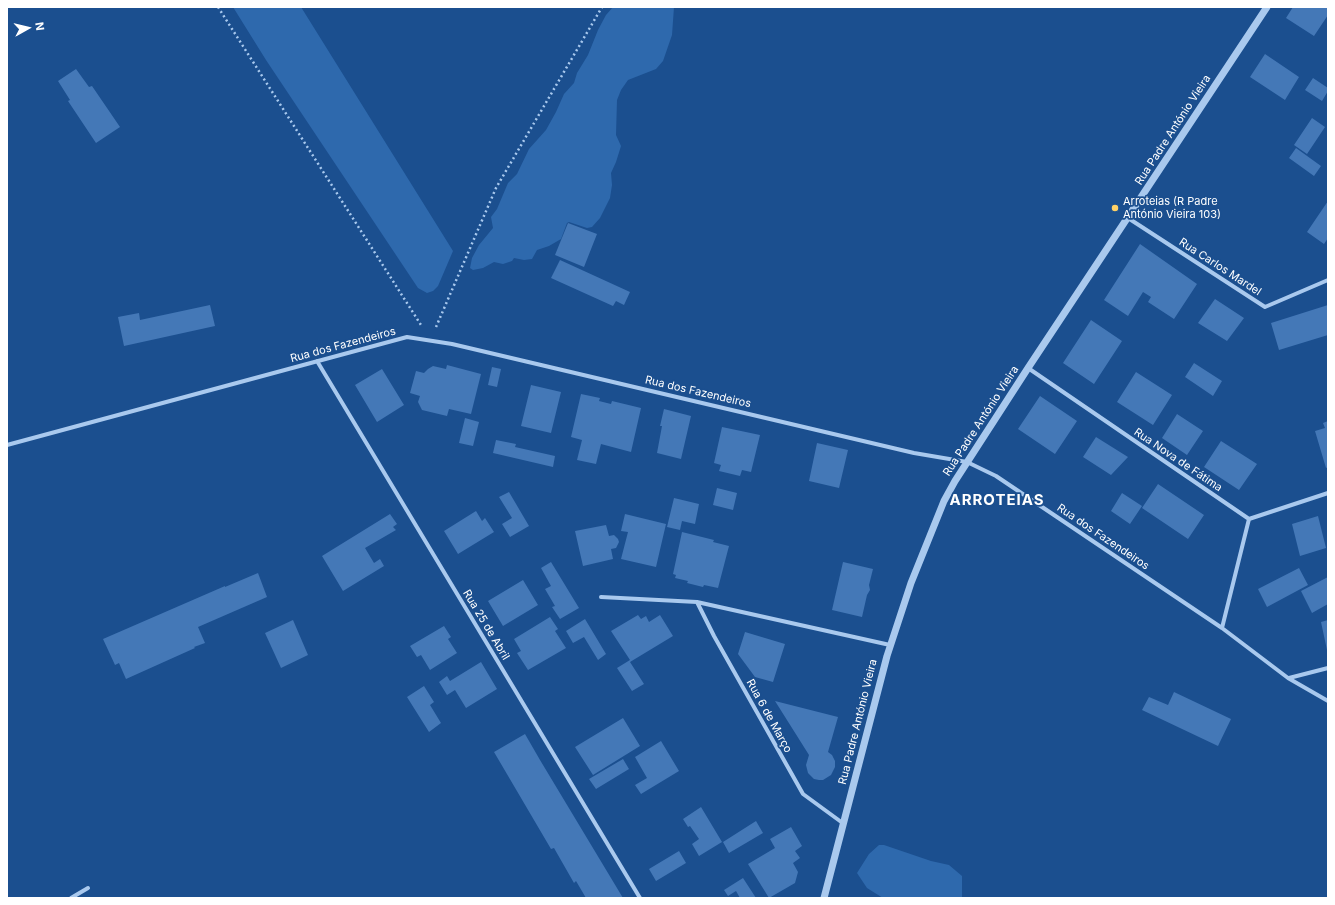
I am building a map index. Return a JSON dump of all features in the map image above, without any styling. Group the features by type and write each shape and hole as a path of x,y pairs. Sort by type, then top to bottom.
{"street":[{"name":"Rua Padre António Vieira","path":"824,898 890,645 911,583 944,501 967,462 1028,368 1267,7"},
{"name":"Rua Carlos Mardel","path":"1128,218 1264,307 1327,280"},
{"name":"Rua dos Fazendeiros","path":"7,445 407,337 452,344 914,452 967,462 996,476 1222,628 1288,678 1328,701"},
{"name":"Rua 25 de Abril","path":"317,361 640,898"},
{"name":"Rua Nova de Fátima","path":"1028,368 1249,519"},
{"path":"1222,628 1249,519 1328,493"},
{"path":"601,597 697,602 890,645"},
{"name":"Rua 6 de Março","path":"697,602 714,636 803,794 844,824"},
{"path":"1288,678 1328,668"},
{"path":"71,898 88,888"}],"path":[{"path":"218,7 430,341"},
{"path":"430,341 496,188 602,7"}],"shaded area":[{"path":"233,7 301,7 453,251 438,286 433,291 427,293 418,288 266,60"},
{"path":"613,7 674,7 672,35 663,61 656,69 628,80 621,90 617,100 616,135 621,146 611,173 612,185 610,198 600,218 592,227 587,228 569,222 567,223 561,239 549,246 537,250 532,259 524,260 514,258 512,261 503,264 494,262 483,268 473,270 470,268 472,258 479,245 493,228 491,217 497,209 508,183 517,174 529,149 546,130 564,94 574,83 577,73 588,55 606,15"},
{"path":"879,845 884,845 931,861 949,865 962,876 962,898 883,898 867,888 857,873 869,854"}],"building":[{"path":"1293,7 1328,7 1328,15 1314,36 1286,18"},
{"path":"1265,54 1299,77 1285,100 1250,77"},
{"path":"76,69 89,87 92,86 120,127 96,143 68,101 70,100 58,81"},
{"path":"1313,78 1328,88 1328,91 1322,101 1305,90"},
{"path":"1312,118 1325,127 1307,154 1294,145"},
{"path":"1296,148 1321,166 1314,176 1289,158"},
{"path":"1328,201 1328,238 1324,244 1307,232"},
{"path":"568,223 597,234 584,267 555,255"},
{"path":"1140,244 1197,284 1174,319 1148,302 1151,297 1143,292 1128,316 1104,300"},
{"path":"560,260 630,292 624,305 616,301 613,306 551,278"},
{"path":"1215,299 1244,318 1227,341 1198,323"},
{"path":"210,305 215,326 124,346 118,317 139,313 140,320"},
{"path":"1328,305 1328,335 1279,350 1271,323"},
{"path":"1091,320 1122,341 1094,384 1063,363"},
{"path":"1194,363 1222,381 1213,396 1185,377"},
{"path":"447,365 481,374 471,414 449,409 447,416 422,410 418,402 420,396 410,393 416,371 424,373 433,366 446,369"},
{"path":"492,367 501,369 497,387 488,385"},
{"path":"382,369 404,405 377,422 355,385"},
{"path":"1136,372 1172,395 1153,425 1117,402"},
{"path":"531,385 561,392 551,433 521,426"},
{"path":"581,394 600,398 599,401 611,404 612,401 641,408 631,452 601,444 596,464 577,460 582,440 571,437"},
{"path":"1040,396 1077,421 1055,454 1018,429"},
{"path":"664,409 691,416 681,459 657,453 662,426 660,426"},
{"path":"1177,414 1203,431 1187,455 1162,438"},
{"path":"465,418 479,422 473,446 459,443"},
{"path":"1328,421 1328,467 1326,468 1315,431 1325,428 1323,423"},
{"path":"722,427 760,435 751,472 742,470 740,476 719,471 721,465 714,463"},
{"path":"1096,437 1128,457 1111,475 1083,457"},
{"path":"496,440 516,444 515,447 555,456 553,467 493,453"},
{"path":"1221,441 1257,464 1239,490 1204,467"},
{"path":"817,443 848,450 839,488 809,481"},
{"path":"1158,484 1204,515 1188,539 1142,508"},
{"path":"717,488 737,493 733,510 713,505"},
{"path":"509,492 529,526 510,537 502,524 512,518 499,497"},
{"path":"1122,493 1142,506 1130,524 1111,511"},
{"path":"674,498 699,504 695,524 682,521 680,530 667,527"},
{"path":"476,511 482,521 485,518 494,532 458,554 444,531"},
{"path":"390,514 397,524 393,527 396,530 365,548 374,563 380,559 384,566 343,591 322,556"},
{"path":"625,514 666,524 656,567 621,559 628,532 621,531"},
{"path":"1318,516 1326,548 1300,556 1292,524"},
{"path":"606,525 609,536 614,535 619,542 616,548 611,549 613,559 583,566 575,531"},
{"path":"682,532 714,540 713,542 729,546 718,588 704,585 703,587 675,578 676,575 673,574"},
{"path":"551,562 579,608 560,619 552,607 555,606 545,589 551,586 541,568"},
{"path":"843,562 873,569 869,585 870,590 867,595 862,617 832,610"},
{"path":"1299,568 1308,585 1267,607 1258,589"},
{"path":"258,573 267,597 198,627 205,643 126,679 119,663 115,665 103,639"},
{"path":"1328,577 1328,604 1312,613 1301,591"},
{"path":"523,580 538,605 503,626 488,601"},
{"path":"638,615 641,619 646,616 649,622 660,615 673,636 630,662 644,684 632,691 617,668 630,660 611,631"},
{"path":"550,617 558,629 555,631 566,648 528,670 517,653 521,651 514,639"},
{"path":"585,619 606,654 598,660 584,637 573,643 566,631"},
{"path":"293,620 308,655 281,668 265,633"},
{"path":"1328,620 1328,649 1327,650 1321,622"},
{"path":"444,626 451,637 448,639 457,653 430,670 421,655 417,657 410,646"},
{"path":"745,632 785,644 773,682 755,677 738,654"},
{"path":"481,662 497,689 466,708 455,690 447,695 439,682 447,676 450,681"},
{"path":"424,686 434,702 430,705 441,723 429,732 407,697"},
{"path":"1174,692 1231,719 1218,746 1142,710 1149,697 1168,705"},
{"path":"775,701 838,717 828,752 832,755 835,761 835,767 831,775 823,780 819,780 814,779 808,773 806,765 809,755"},
{"path":"623,718 640,746 593,775 575,747"},
{"path":"525,734 623,898 586,898 576,881 574,883 554,848 551,849 494,752"},
{"path":"661,741 679,771 641,794 635,785 647,778 635,757"},
{"path":"623,759 629,769 596,789 589,779"},
{"path":"701,807 722,842 699,856 692,844 699,839 683,819"},
{"path":"756,821 763,833 729,853 723,842"},
{"path":"791,827 802,846 795,851 800,858 793,863 798,872 795,883 769,898 748,864 775,848 770,839"},
{"path":"679,851 686,863 656,881 649,869"},
{"path":"743,878 756,898 740,898 736,891 728,896 724,890"}],"place":[{"name":"Arroteias (R Padre António Vieira 103)","path":"1115,208"}],"district":[{"name":"ARROTEIAS","path":"997,500"}]}
